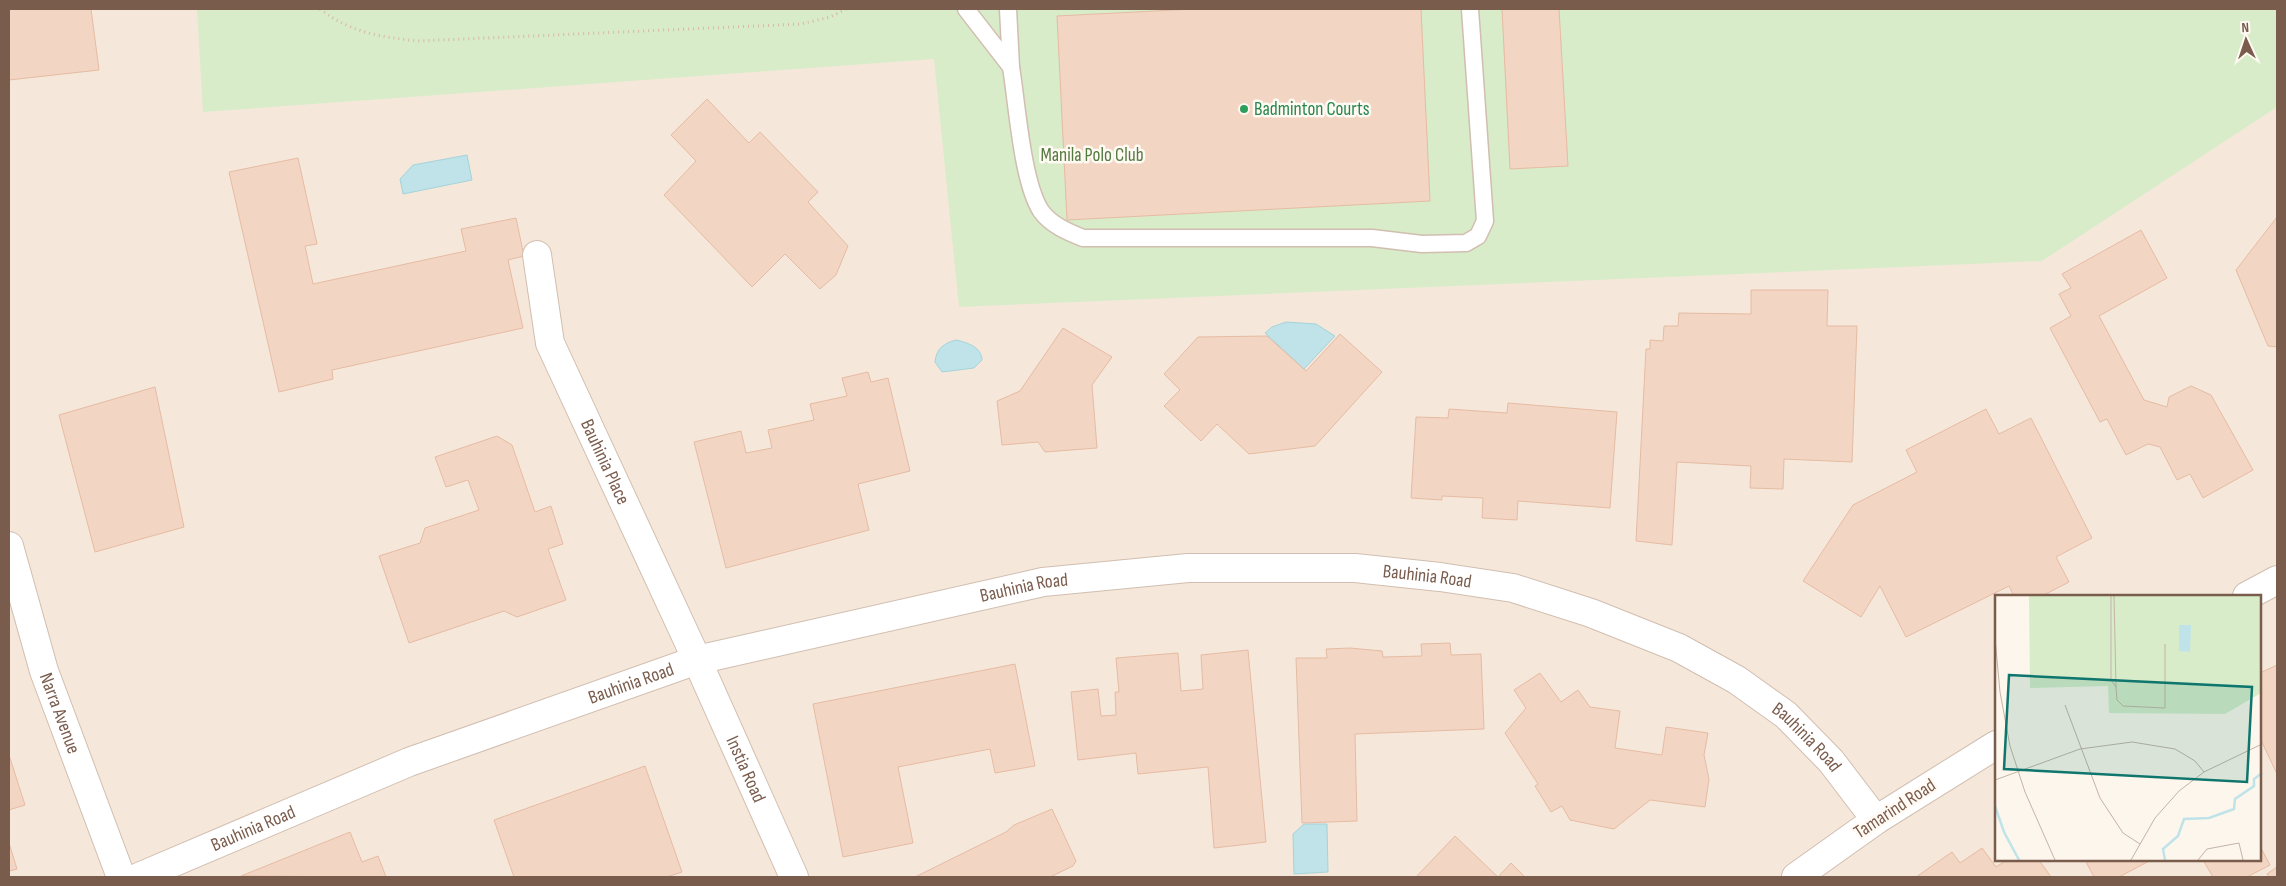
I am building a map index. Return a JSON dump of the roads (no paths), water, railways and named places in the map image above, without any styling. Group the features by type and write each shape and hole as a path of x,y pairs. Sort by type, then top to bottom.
{"street":[{"name":"Bauhinia Place","path":"536,255 550,343 697,660"},
{"name":"Narra Avenue","path":"9,546 44,671 121,877"},
{"name":"Bauhinia Road","path":"139,877 409,762 697,660 1043,582 1188,568 1355,568 1440,577 1513,588 1591,612 1679,648 1737,680 1786,715 1832,761 1876,820"},
{"path":"2250,595 2277,580"},
{"name":"Instia Road","path":"697,660 794,877"},
{"name":"Tamarind Road","path":"1796,877 1876,820 1995,746"}],"lane":[{"path":"966,9 1011,67"},
{"path":"1008,9 1011,67 1028,181 1041,211 1059,227 1083,238 1372,238 1422,244 1466,243 1478,236 1485,221 1470,9"}],"water":[{"path":"467,155 472,180 403,194 400,179 413,165"},
{"path":"1286,322 1316,324 1335,336 1304,369 1265,333 1272,327"},
{"path":"956,340 976,348 982,360 974,368 942,372 935,362 937,354 944,345"},
{"path":"1304,824 1327,824 1328,872 1294,874 1293,834"}],"place":[{"name":"Badminton Courts","path":"1244,109"}],"park label":[{"name":"Manila Polo Club","path":"1092,155"}]}
